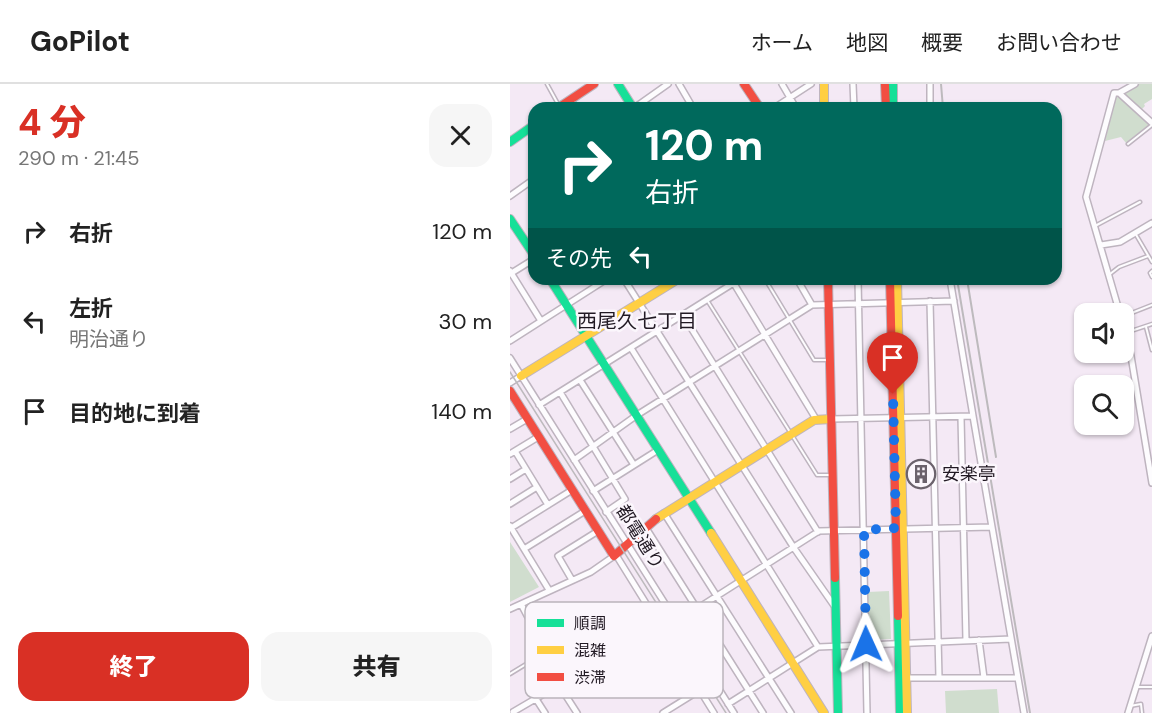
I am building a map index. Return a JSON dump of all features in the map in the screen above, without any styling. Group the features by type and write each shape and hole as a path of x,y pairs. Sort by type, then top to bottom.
{"street":[{"path":"567,102 594,84"},
{"path":"618,84 630,102"},
{"path":"642,102 668,84"},
{"path":"678,84 689,102"},
{"path":"744,84 756,102"},
{"path":"782,84 792,102"},
{"path":"784,102 811,84"},
{"path":"824,84 824,102"},
{"path":"853,84 854,102"},
{"path":"885,84 886,102"},
{"path":"892,84 893,102"},
{"path":"930,84 930,102"},
{"path":"1118,303 1095,226 1091,220 1086,197 1114,93 1119,93 1135,84"},
{"path":"1119,93 1152,124"},
{"path":"510,142 528,132"},
{"path":"510,196 528,184"},
{"path":"510,219 528,248"},
{"path":"1101,245 1120,242 1152,223"},
{"path":"528,261 511,273 541,321"},
{"path":"554,285 821,712"},
{"path":"510,340 599,285"},
{"path":"628,285 794,548 836,608"},
{"path":"510,383 668,285"},
{"path":"539,405 727,285"},
{"path":"737,285 816,419"},
{"path":"800,285 812,305"},
{"path":"828,285 838,713"},
{"path":"858,285 867,713"},
{"path":"891,285 894,302 903,678 907,713"},
{"path":"894,302 896,285"},
{"path":"951,285 1024,713"},
{"path":"930,301 939,678"},
{"path":"574,460 663,398 812,305 954,301"},
{"path":"683,315 818,532"},
{"path":"631,348 818,647"},
{"name":"都電通り","path":"510,358 663,602"},
{"path":"1131,363 1152,483"},
{"path":"580,380 634,465"},
{"name":"都電通り","path":"510,391 513,402 527,419 644,602"},
{"path":"560,392 626,499 606,512"},
{"path":"510,609 591,572 615,556 664,513 816,419 973,416"},
{"path":"961,417 966,640"},
{"path":"510,429 527,419"},
{"path":"538,437 512,453 526,469 548,506"},
{"path":"593,491 658,450"},
{"path":"510,479 526,469"},
{"path":"510,504 537,487"},
{"path":"549,590 511,527 572,490"},
{"path":"524,549 585,511"},
{"path":"664,513 722,602"},
{"path":"709,602 818,532 992,527"},
{"path":"646,528 694,602"},
{"path":"572,580 558,556 598,531"},
{"path":"521,604 525,612"},
{"path":"723,604 791,713"},
{"path":"1128,713 1152,638"},
{"path":"728,704 818,647 1011,639"},
{"path":"979,640 984,678"},
{"path":"723,649 763,713"},
{"path":"903,678 1017,678"},
{"path":"900,713 903,678"},
{"name":"都電通り","path":"723,696 734,713"},
{"path":"567,698 577,713"},
{"path":"663,713 687,698"},
{"name":"都電通り","path":"705,698 713,713"},
{"path":"512,711 536,699 545,713"}],"lane":[{"path":"548,84 557,102"},
{"path":"1128,144 1152,124"},
{"path":"1095,226 1140,202"},
{"path":"1135,232 1152,262"},
{"path":"1110,274 1119,267 1148,256"},
{"path":"1152,271 1150,273 1152,277"},
{"path":"769,285 814,360 830,360"},
{"path":"707,300 817,474 833,475"},
{"path":"1134,311 1152,305"},
{"path":"1134,328 1152,324"},
{"path":"1146,326 1152,350"},
{"path":"510,674 525,665"},
{"path":"1136,687 1152,687"},
{"path":"1130,706 1141,704 1142,713"}],"green space":[{"path":"1138,84 1152,84 1152,99 1144,104 1142,109 1124,95 1125,91"},
{"path":"1115,97 1119,97 1150,124 1126,143 1121,137 1105,141"},
{"path":"510,542 539,587 510,602"},
{"path":"889,591 891,639 870,640 867,637 868,592"},
{"path":"997,689 999,713 946,713 945,691"}],"tram line":[{"path":"510,372 656,602"},
{"path":"716,698 726,713"}],"railway":[{"path":"941,84 942,102"},
{"path":"958,285 1030,713"},
{"path":"968,285 996,457"}],"traffic: fast":[{"path":"618,84 629,102"},
{"path":"893,84 893,102"},
{"path":"510,142 528,129"},
{"path":"510,219 528,246"},
{"path":"554,285 711,533"},
{"path":"835,578 838,713"},
{"path":"898,616 900,713"}],"traffic: slow":[{"path":"824,84 824,102"},
{"path":"521,376 668,285"},
{"path":"897,285 907,713"},
{"path":"656,519 814,420 831,419"},
{"path":"711,533 824,713"}],"traffic: jam":[{"path":"567,102 594,84"},
{"path":"744,84 756,102"},
{"path":"885,84 886,102"},
{"path":"828,285 835,578"},
{"path":"890,285 898,616"},
{"path":"510,391 614,556 656,519"}],"place":[{"name":"安楽亭","path":"921,474"}],"district":[{"name":"西尾久七丁目","path":"637,321"}],"route":[{"path":"866,644 864,530 896,528 893,394"}]}
